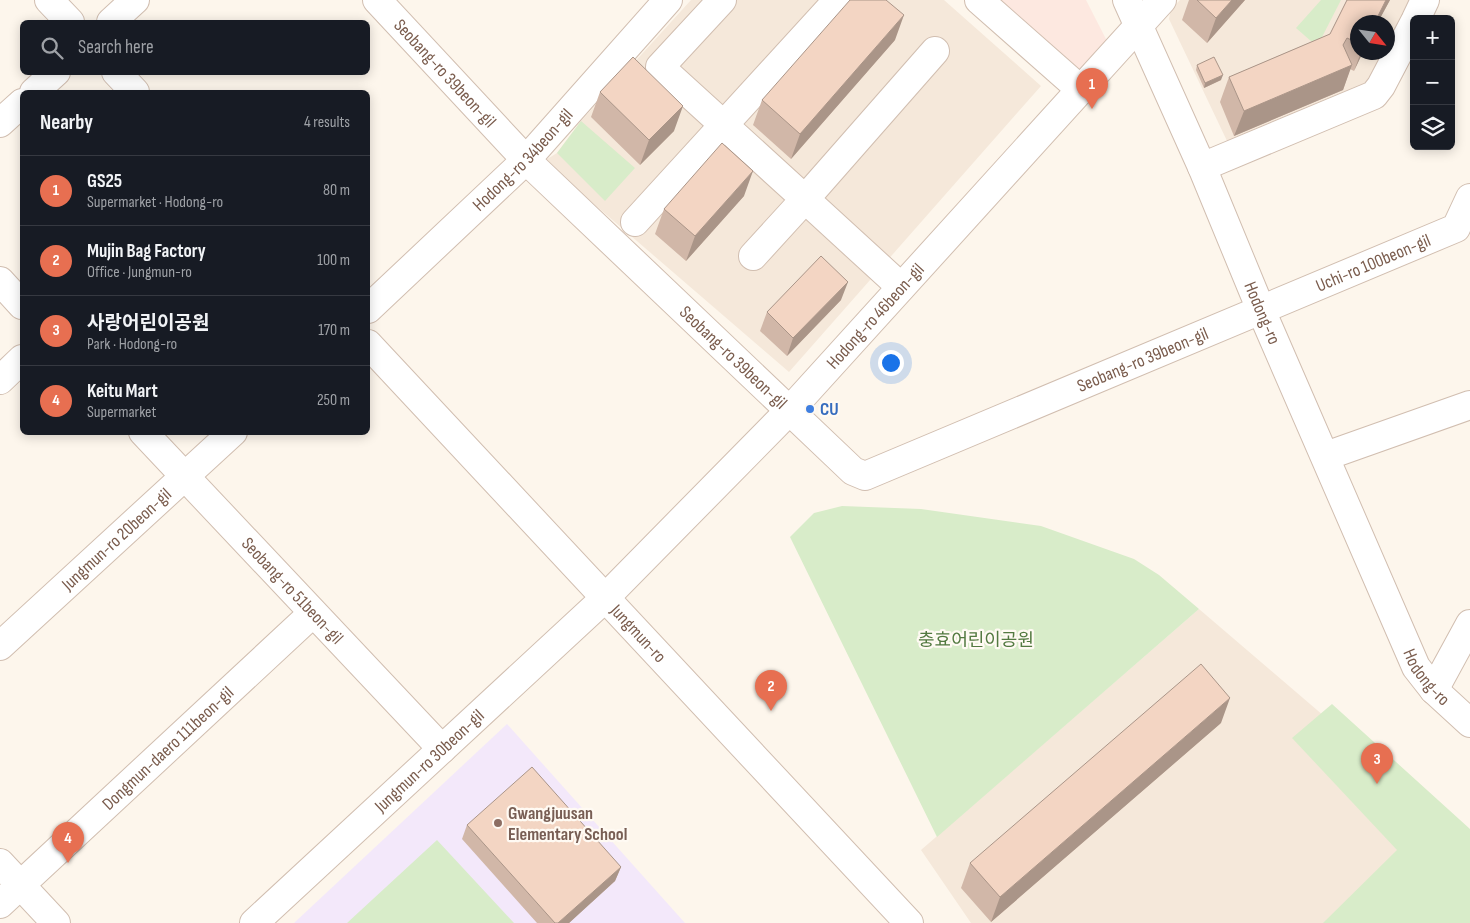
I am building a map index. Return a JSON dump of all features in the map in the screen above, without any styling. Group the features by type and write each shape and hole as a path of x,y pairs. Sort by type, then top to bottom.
{"street":[{"path":"49,0 68,20"},
{"path":"113,20 135,0"},
{"name":"Hodong-ro 34beon-gil","path":"370,307 526,160 668,0"},
{"path":"722,0 660,67 722,126 806,199 901,288"},
{"path":"635,222 836,2 833,0"},
{"path":"979,0 1081,90"},
{"name":"Hodong-ro","path":"1127,0 1202,167 1261,310 1416,667 1434,690 1470,723"},
{"name":"Hodong-ro 46beon-gil","path":"604,599 790,410 1162,0"},
{"name":"Seobang-ro 39beon-gil","path":"388,4 526,160 853,471 865,476 1261,310"},
{"path":"1202,167 1374,95 1381,86 1410,30"},
{"path":"753,256 806,199 936,51"},
{"path":"36,90 53,75"},
{"path":"119,75 132,90"},
{"path":"0,122 20,105"},
{"name":"Uchi-ro 100beon-gil","path":"1261,310 1463,231 1470,198"},
{"path":"0,281 20,302"},
{"name":"Jungmun-ro","path":"370,346 604,599 909,923"},
{"path":"0,380 20,361"},
{"path":"1326,456 1470,405"},
{"name":"Seobang-ro 51beon-gil","path":"146,435 442,749"},
{"name":"Jungmun-ro 20beon-gil","path":"0,646 230,435"},
{"name":"Jungmun-ro 30beon-gil","path":"254,923 604,599"},
{"name":"Dongmun-daero 111beon-gil","path":"0,904 313,613"},
{"path":"1434,690 1470,624"},
{"path":"0,863 56,923"}],"shaded area":[{"path":"691,0 944,0 1041,86 789,372 544,161 557,153 581,121"},
{"path":"982,0 1086,0 1109,45 1071,81"},
{"path":"1180,0 1410,0 1395,28 1395,15 1350,15 1350,60 1378,60 1365,86 1228,143 1169,19 1171,9"},
{"path":"1199,609 1470,841 1470,923 971,923 921,850"},
{"name":"Gwangjuusan Elementary School","path":"507,724 685,923 294,923"}],"green space":[{"path":"1321,0 1341,0 1321,39 1312,42 1296,28"},
{"path":"581,121 635,168 605,201 557,153"},
{"name":"충효어린이공원","path":"842,506 921,509 1041,526 1134,559 1159,575 1199,609 937,837 790,537 814,513"},
{"path":"1332,704 1470,829 1470,923 1323,923 1397,850 1292,738"},
{"path":"437,840 514,923 347,923"}],"building":[{"path":"850,0 886,0 904,15 800,134 762,100"},
{"path":"1197,0 1232,0 1216,18"},
{"path":"1347,0 1386,0 1378,15 1350,15 1350,39 1347,38 1343,45 1352,65 1244,111 1229,77 1330,34"},
{"path":"633,57 683,106 649,140 600,92"},
{"path":"1214,57 1223,75 1205,83 1197,65"},
{"path":"722,143 753,171 695,236 664,209"},
{"path":"821,256 848,282 793,338 767,312"},
{"path":"1201,664 1230,698 1000,897 970,863"},
{"path":"532,767 621,867 558,923 555,923 467,825"}],"place":[{"name":"GS25","path":"1092,109"},
{"name":"CU","path":"810,409"},
{"name":"Mujin Bag Factory","path":"771,711"},
{"name":"사랑어린이공원","path":"1377,784"},
{"name":"Gwangjuusan Elementary School","path":"498,823"},
{"name":"Keitu Mart","path":"68,863"}]}
